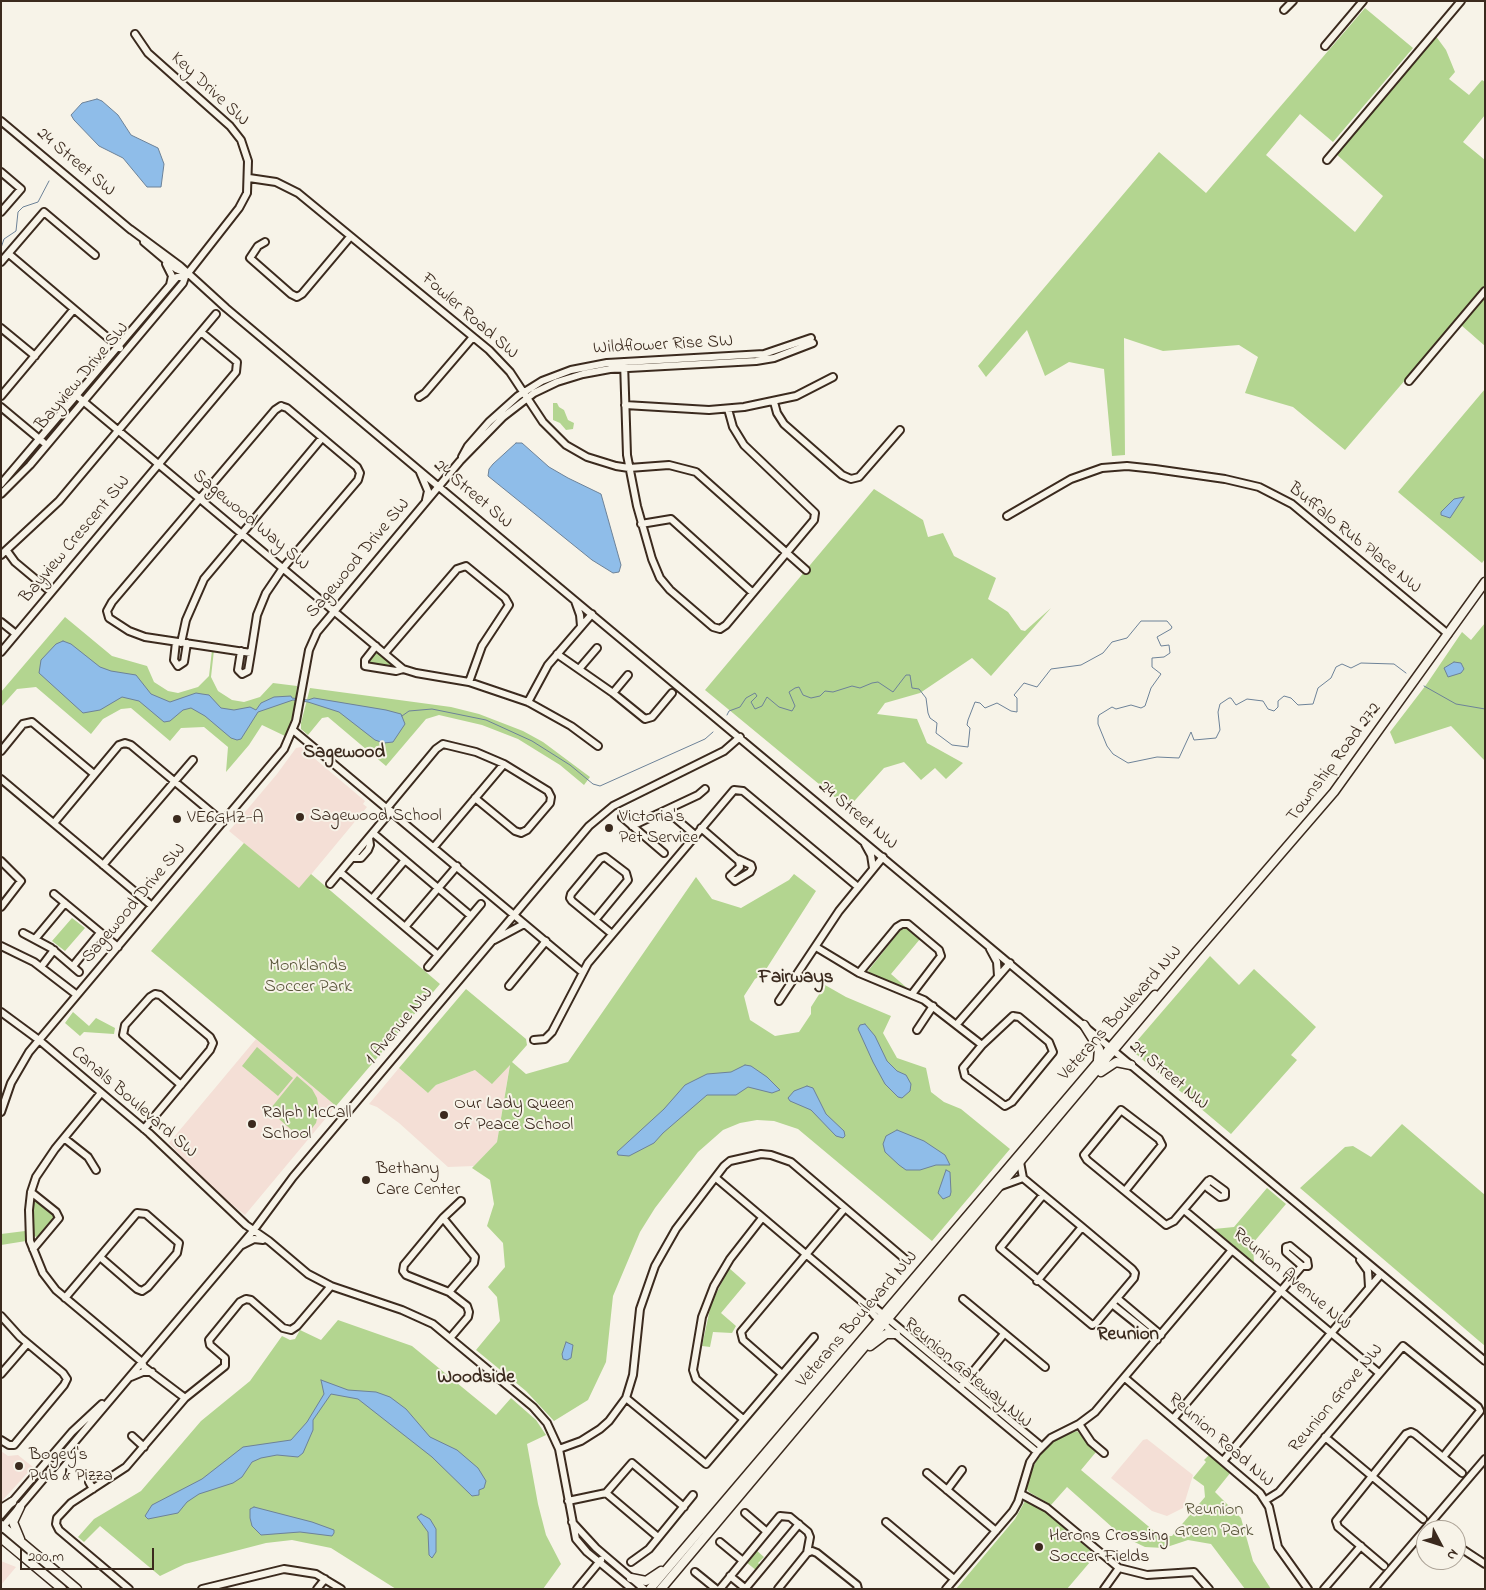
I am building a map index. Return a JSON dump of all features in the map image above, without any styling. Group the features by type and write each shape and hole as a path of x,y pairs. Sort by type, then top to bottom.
{"main road":[{"name":"Township Road 272","path":"1196,952 1334,792 1485,582"},
{"name":"Veterans Boulevard NW","path":"650,1589 883,1319 1000,1187 1086,1084 1112,1049 1196,952"},
{"path":"1084,1025 1099,1049 1098,1060"},
{"name":"Veterans Boulevard NW","path":"661,1589 854,1358 883,1319 1098,1060 1112,1049"},
{"path":"1086,1084 1113,1064 1120,1062 1131,1065"},
{"path":"854,1358 882,1336 896,1334"},
{"path":"1,1509 12,1502"},
{"path":"20,1506 12,1522 22,1543"},
{"path":"2,1527 77,1589"},
{"path":"1,1538 62,1589"},
{"path":"631,1578 646,1581 672,1562"}],"street":[{"path":"1284,10 1293,1"},
{"path":"1325,46 1363,1"},
{"path":"1327,160 1461,1"},
{"name":"Key Drive SW","path":"135,34 148,53 235,132 246,150 249,178 247,193 239,208 186,275"},
{"name":"24 Street SW","path":"1,121 163,259 186,275 740,737"},
{"path":"1,172 21,189 1,212"},
{"name":"Fowler Road SW","path":"249,178 268,180 285,185 473,337 501,361 549,429 575,451 599,461 629,468 669,465 696,472 806,570"},
{"path":"1,262 44,212 95,255"},
{"name":"24 Street SW","path":"130,229 172,260 186,275"},
{"path":"265,242 258,246 250,258 291,294 297,297 302,294 350,237"},
{"path":"8,254 124,351"},
{"path":"163,259 172,276 169,287"},
{"name":"Bayview Drive SW","path":"80,399 118,346 177,277 186,275"},
{"name":"Bayview Drive SW","path":"1,494 80,399 183,283 186,275"},
{"path":"1409,381 1485,291"},
{"path":"1,396 74,309"},
{"path":"51,592 4,553 59,500 216,314"},
{"path":"1,328 35,356"},
{"name":"Bayview Crescent SW","path":"1,652 238,369 237,362 201,332"},
{"path":"419,397 425,393 473,337"},
{"name":"Wildflower Rise SW","path":"439,487 460,461 468,446 489,422 542,381 583,366 774,358 812,340"},
{"path":"624,365 629,468 641,524 656,570 664,584 713,627 724,628 814,520 815,513 744,445 733,428 728,409"},
{"path":"625,405 728,409 774,402 811,390 834,377"},
{"name":"Sagewood Way SW","path":"80,399 403,669"},
{"path":"774,402 777,413 784,424 842,475 851,479 859,477 900,430"},
{"path":"1,407 44,442"},
{"path":"241,651 238,670 242,674 248,671 261,603 283,568 359,477 357,467 287,408 278,407 112,602 107,611 110,618 129,631 145,637 181,643 241,651 251,653"},
{"path":"181,643 186,620 198,589 212,568 322,438"},
{"name":"Bayview Drive SW","path":"1,484 44,442"},
{"name":"Buffalo Rub Place NW","path":"1007,516 1071,479 1102,468 1127,466 1155,469 1225,479 1259,487 1277,495 1302,511 1448,634"},
{"path":"418,469 428,491 424,504"},
{"name":"Sagewood Drive SW","path":"1,1112 19,1066 38,1040 278,758 293,730 299,710 312,640 334,611 439,487"},
{"path":"641,524 671,519 753,594"},
{"path":"385,654 457,569 466,566 505,598 509,605 482,646 469,682"},
{"path":"574,599 580,615 581,626"},
{"path":"528,702 541,676 557,654 592,614"},
{"path":"1,622 16,634"},
{"path":"376,646 365,660 365,666 396,671 403,669 416,674 469,682 528,702 571,726 598,746"},
{"path":"579,669 597,648"},
{"path":"557,654 647,719 652,717 672,693"},
{"path":"613,693 628,675"},
{"path":"1,751 23,724 32,722 94,774"},
{"path":"293,730 582,972"},
{"name":"24 Street NW","path":"740,737 1485,1361"},
{"name":"1 Avenue NW","path":"2,1527 255,1229 293,1177 589,826 607,810 724,752 740,737"},
{"path":"54,823 119,745 125,743 130,745 223,822"},
{"path":"330,884 371,836 389,809 436,749 443,744 476,752 504,764 548,790 551,797 550,803 526,830 521,832 515,831 476,798"},
{"path":"103,865 193,760"},
{"path":"434,847 504,764"},
{"path":"1,779 152,906"},
{"path":"632,826 698,795 705,789"},
{"path":"534,1040 546,1039 552,1032 582,972 732,791 740,789 858,887"},
{"path":"668,810 738,859"},
{"path":"622,817 664,853"},
{"path":"371,836 405,860 471,916"},
{"path":"864,842 871,855 873,868"},
{"path":"595,920 628,880 626,874 605,857 600,859 570,896 572,901 595,920 612,934"},
{"path":"779,1001 858,887 883,857"},
{"path":"372,899 405,860"},
{"path":"1,861 21,881 1,907"},
{"path":"405,927 457,866"},
{"path":"340,872 438,955"},
{"path":"54,894 118,948"},
{"path":"35,939 65,903"},
{"path":"428,967 481,904"},
{"path":"490,942 524,924"},
{"path":"859,973 897,927 902,924 908,924 939,950 941,956 912,994"},
{"path":"24,933 54,950 80,972"},
{"path":"72,966 100,933"},
{"path":"509,986 546,942"},
{"path":"988,945 997,962 998,976"},
{"path":"1,946 19,953 41,967 77,996"},
{"path":"816,946 859,973 912,994 933,1006 982,1045"},
{"path":"41,967 54,950"},
{"path":"957,1024 1010,963"},
{"path":"144,1129 181,1085 210,1050 212,1040 160,996 155,994 150,996 125,1025 123,1035 181,1085"},
{"path":"917,1030 933,1006"},
{"name":"Canals Boulevard SW","path":"1,1012 38,1040 144,1129 172,1153 203,1187 308,1274 331,1286 421,1317 451,1337 533,1407 547,1423 559,1449 574,1533 580,1544 632,1589"},
{"path":"1016,1016 1049,1042 1053,1052 1012,1102 1005,1106 998,1103 964,1074 965,1064 982,1045 1007,1019 1016,1016"},
{"path":"101,1093 44,1164 31,1192 28,1228 33,1249 49,1283 142,1362 144,1367 154,1372 185,1398"},
{"path":"1125,1191 1162,1144 1121,1110 1084,1155 1125,1191 1166,1225 1170,1225 1208,1181"},
{"path":"64,1138 88,1157 96,1170"},
{"path":"559,1449 580,1441 600,1429 609,1421 626,1398 633,1375 640,1309 655,1266 676,1229 722,1171 735,1161 761,1154 771,1155 791,1162 905,1259"},
{"path":"1020,1162 1023,1178 1043,1194 1082,1227 1135,1273 1115,1301 1096,1323 1092,1325 1037,1281 1000,1248 1043,1194"},
{"path":"716,1178 866,1305 874,1307 883,1319"},
{"path":"1000,1187 1023,1178"},
{"path":"31,1192 56,1212 59,1218 33,1249"},
{"path":"451,1337 469,1315 466,1306 450,1292 406,1275 403,1271 404,1265 461,1201"},
{"path":"782,1374 743,1340 741,1332 845,1208"},
{"name":"Reunion Avenue NW","path":"1184,1210 1379,1373"},
{"path":"65,1298 100,1257 140,1212 146,1214 179,1244 177,1253 148,1287 142,1290 137,1289 100,1257"},
{"path":"444,1218 475,1257 474,1262 450,1292"},
{"path":"744,1419 696,1378 693,1370 702,1318 714,1286 730,1258 762,1218"},
{"path":"1037,1281 1082,1227"},
{"path":"239,1247 254,1239 269,1241"},
{"path":"1348,1247 1368,1271 1368,1289"},
{"path":"946,1589 1013,1511 1021,1494 1030,1462 1039,1449 1060,1433 1079,1424 1095,1412 1232,1250"},
{"path":"1173,1419 1302,1266"},
{"path":"1223,1461 1381,1274"},
{"path":"129,1589 57,1527 57,1518 93,1489 118,1474 185,1398 225,1366 225,1358 210,1345 209,1340 240,1302 252,1300 284,1328 291,1330 297,1326 331,1286"},
{"path":"962,1299 1045,1367"},
{"path":"1115,1301 1159,1337"},
{"path":"1,1316 27,1344 63,1373 67,1382 14,1445 9,1445 1,1440"},
{"name":"Reunion Gateway NW","path":"883,1319 896,1334 962,1385"},
{"name":"Reunion Gateway NW","path":"883,1319 1039,1449"},
{"path":"962,1385 1004,1334"},
{"path":"626,1398 706,1464 814,1337"},
{"path":"1,1374 27,1344"},
{"name":"Reunion Grove NW","path":"1266,1500 1279,1492 1403,1346 1478,1407 1478,1414 1443,1457"},
{"path":"129,1378 143,1372 154,1372"},
{"name":"Reunion Road NW","path":"1124,1378 1254,1486 1266,1500 1278,1547 1308,1589"},
{"name":"1 Avenue NW","path":"1,1516 72,1432 124,1384"},
{"path":"1079,1424 1091,1442 1104,1453"},
{"path":"1384,1566 1338,1527 1336,1521 1406,1434 1411,1432 1462,1473"},
{"path":"132,1436 144,1446"},
{"path":"1325,1437 1424,1519"},
{"path":"1432,1520 1485,1459"},
{"path":"568,1501 606,1493 632,1463 684,1507"},
{"path":"947,1490 962,1470"},
{"path":"927,1473 996,1531"},
{"path":"89,1482 93,1489"},
{"path":"606,1493 658,1537"},
{"path":"1021,1494 1047,1508 1119,1568 1147,1575 1194,1572 1210,1589"},
{"path":"631,1562 649,1549 693,1495"},
{"path":"745,1513 767,1532"},
{"path":"695,1572 718,1589 782,1516 790,1517 808,1532 810,1537 807,1553 778,1589"},
{"path":"572,1522 605,1555 644,1589"},
{"path":"886,1522 954,1580"},
{"path":"730,1576 745,1589 799,1524"},
{"path":"1374,1589 1416,1539"},
{"path":"720,1542 743,1561"},
{"path":"1324,1589 1361,1546"},
{"path":"1466,1552 1485,1564"},
{"path":"807,1553 817,1553 857,1585 858,1589"},
{"path":"577,1589 605,1555"},
{"path":"1104,1589 1119,1568"},
{"path":"202,1589 280,1569 306,1571 325,1579 341,1589"},
{"path":"317,1589 325,1579"}],"shaded area":[{"name":"Sagewood School","path":"301,747 365,801 363,804 367,807 299,889 229,831 277,774 296,748"},
{"name":"Ralph McCall School","path":"256,1039 336,1106 245,1215 207,1184 169,1143"},
{"name":"Our Lady Queen of Peace School","path":"510,1064 497,1142 474,1166 448,1167 399,1123 377,1107 369,1104 399,1068 428,1093 436,1085 475,1070"},
{"path":"1147,1439 1193,1475 1183,1508 1167,1516 1152,1511 1111,1478 1143,1440"},
{"path":"1,1451 8,1456 18,1455 33,1467 1,1502"},
{"path":"1,1561 16,1567 1,1585"}],"green space":[{"path":"1365,8 1413,48 1333,142 1300,114 1266,155 1355,232 1383,196 1335,153 1435,35 1446,50 1455,72 1449,79 1469,95 1482,80 1485,82 1485,115 1463,142 1485,160 1485,287 1345,450 1293,407 1245,393 1258,357 1239,345 1163,351 1124,338 1125,455 1112,456 1104,369 1069,362 1045,376 1027,330 986,377 978,366 1159,152 1206,193"},
{"path":"1483,298 1485,300 1485,346 1461,325"},
{"path":"1485,389 1485,559 1482,563 1398,492"},
{"path":"553,403 557,403 564,410 568,420 574,423 573,429 566,430 560,423 553,420"},
{"path":"874,489 923,520 928,537 943,533 954,556 996,578 988,599 1008,612 1021,630 1025,631 1051,608 991,676 972,658 920,693 885,703 877,714 917,719 927,743 963,763 946,779 935,768 921,780 904,762 884,768 848,808 705,690"},
{"path":"65,617 112,656 147,666 154,682 168,691 178,693 198,687 209,676 212,650 214,650 211,677 218,691 232,700 244,702 260,697 273,683 297,686 295,709 285,736 262,725 249,745 226,772 228,747 204,727 181,728 170,741 131,708 121,709 103,719 91,734 36,687 17,689 1,707 1,692"},
{"path":"1485,623 1485,761 1451,726 1395,744 1390,732 1426,685 1462,632 1471,640"},
{"path":"378,653 393,664 393,667 370,664 369,659 373,654"},
{"path":"310,688 451,707 479,714 523,731 543,742 590,777 584,785 560,765 518,739 482,725 439,715 426,719 386,766 328,717 322,718 308,735 301,729"},
{"name":"Monklands Soccer Park","path":"244,843 299,888 311,874 440,984 336,1106 151,951"},
{"path":"794,874 816,891 763,974 755,979 744,996 750,1020 775,1036 799,1032 811,1014 811,1007 825,985 846,997 891,1016 883,1033 897,1058 926,1068 931,1092 944,1102 961,1109 1010,1149 932,1241 798,1129 774,1121 757,1120 740,1123 723,1130 698,1152 655,1208 640,1232 613,1296 606,1362 588,1400 554,1421 526,1391 476,1350 500,1321 497,1297 488,1287 505,1267 503,1243 487,1226 494,1204 490,1180 472,1168 497,1142 510,1065 492,1084 475,1070 436,1085 428,1093 399,1068 466,989 526,1039 527,1045 512,1062 526,1074 568,1062 696,877 712,899 741,908 789,880"},
{"path":"72,918 85,928 65,951 52,941"},
{"path":"902,928 906,928 920,939 891,974 907,988 871,974 868,971"},
{"path":"1210,956 1239,985 1254,969 1316,1027 1291,1055 1297,1060 1231,1134 1130,1049"},
{"path":"73,1012 89,1026 96,1018 115,1028 114,1034 84,1032 80,1036 65,1023"},
{"path":"257,1047 293,1078 278,1096 242,1066"},
{"path":"297,1076 312,1089 317,1098 319,1110 316,1123 303,1140 271,1112 271,1108"},
{"path":"1402,1124 1485,1195 1485,1346 1300,1188 1345,1147 1353,1146 1371,1157"},
{"path":"1267,1188 1286,1204 1253,1243 1254,1263 1214,1229 1234,1227"},
{"path":"38,1201 53,1213 55,1218 40,1236 36,1237 32,1234 31,1227 33,1203"},
{"path":"25,1231 26,1241 1,1245 1,1234"},
{"path":"729,1268 746,1283 721,1313 736,1326 732,1333 713,1332 710,1347 702,1346 711,1304"},
{"path":"338,1320 412,1346 496,1415 511,1398 536,1420 546,1435 527,1444 546,1535 561,1564 543,1589 396,1589 331,1548 292,1540 266,1543 185,1564 160,1576 100,1526 84,1542 78,1537 94,1519 141,1491 201,1421 250,1381 282,1336 290,1340 295,1339 300,1330 321,1340"},
{"name":"Reunion Green Park","path":"1077,1431 1096,1452 1081,1470 1160,1536 1172,1536 1205,1497 1204,1486 1193,1478 1210,1454 1231,1472 1215,1492 1241,1518 1253,1561 1271,1589 1245,1589 1211,1544 1188,1540 1164,1548 1145,1547 1122,1536 1067,1487 1051,1505 1029,1492 1026,1488 1029,1475 1040,1454 1059,1437"},
{"name":"Herons Crossing Soccer Fields","path":"1025,1501 1029,1501 1043,1509 1096,1555 1067,1589 956,1589 1015,1519"},
{"path":"756,1550 764,1557 758,1563 761,1566 757,1571 746,1562"}],"water":[{"path":"97,99 118,115 131,135 158,148 164,164 161,187 147,187 123,158 99,146 74,120 71,115 82,103"},
{"path":"516,443 522,443 549,467 601,494 621,565 619,572 613,573 592,560 488,476 489,469 493,464"},
{"path":"1464,497 1450,518 1441,515 1441,512 1454,499"},
{"path":"63,641 71,644 100,667 111,671 136,675 151,694 170,702 196,693 209,695 221,708 234,710 250,707 256,710 261,703 274,697 291,696 292,698 308,700 314,698 401,714 405,724 393,742 384,743 375,740 339,712 308,702 293,700 258,712 241,739 237,740 231,738 205,716 191,708 183,710 170,721 164,722 139,701 122,697 100,710 83,713 39,673 41,660 56,644"},
{"path":"1454,662 1461,663 1464,669 1461,673 1448,677 1444,668"},
{"path":"865,1024 875,1036 887,1061 897,1071 906,1075 911,1084 910,1091 902,1098 898,1097 885,1084 873,1062 858,1029 860,1025"},
{"path":"745,1065 751,1066 767,1077 780,1090 772,1093 748,1087 736,1095 707,1095 654,1143 629,1156 618,1155 617,1152 664,1109 685,1085 707,1074 731,1072"},
{"path":"807,1086 813,1088 826,1114 844,1131 845,1136 843,1138 836,1136 811,1110 790,1101 788,1098 794,1091"},
{"path":"897,1130 924,1141 945,1155 950,1165 936,1165 920,1170 906,1170 885,1152 883,1144 886,1136"},
{"path":"946,1170 950,1172 951,1192 950,1196 943,1199 938,1193"},
{"path":"566,1342 573,1345 571,1358 567,1360 563,1359 562,1354"},
{"path":"321,1380 348,1390 376,1392 390,1397 406,1409 430,1437 457,1450 478,1468 486,1481 484,1488 479,1490 479,1495 472,1496 432,1457 358,1399 331,1394 313,1420 313,1430 303,1453 298,1457 277,1455 261,1458 252,1462 242,1477 233,1483 199,1494 187,1502 178,1513 148,1519 145,1516 152,1505 202,1479 243,1447 291,1440 307,1422 324,1394"},
{"path":"254,1507 312,1522 334,1530 334,1533 332,1536 300,1532 261,1535 252,1526 250,1518 250,1509"},
{"path":"421,1514 430,1519 436,1529 436,1552 432,1558 429,1555 428,1532 417,1517"}],"waterway":[{"path":"1,248 4,239 16,231 18,212 23,207 38,202 49,181"},
{"path":"727,715 729,711 740,707 746,698 755,693 757,696 751,702 755,709 762,706 767,697 779,707 792,711 795,706 789,692 795,688 799,687 803,695 811,698 820,696 825,691 833,692 852,686 860,688 878,682 893,692 906,675 910,675 912,688 919,689 926,698 930,718 937,723 936,733 952,745 968,747 970,728 967,725 975,702 980,703 985,708 997,703 1011,711 1017,712 1017,698 1014,695 1024,683 1037,687 1051,669 1081,665 1103,653 1112,642 1127,638 1141,621 1167,621 1172,627 1171,629 1157,637 1161,646 1169,645 1170,653 1164,657 1152,658 1152,667 1161,674 1151,688 1145,706 1141,708 1131,705 1116,709 1112,707 1099,715 1098,718 1098,724 1107,746 1113,754 1128,763 1157,757 1179,758 1191,732 1194,740 1216,738 1220,730 1218,712 1220,704 1229,698 1236,705 1247,699 1263,701 1268,709 1274,711 1278,707 1278,701 1284,696 1291,698 1298,705 1313,704 1318,688 1331,678 1336,667 1342,664 1351,668 1361,663 1394,664 1406,673"},
{"path":"1424,686 1456,704 1485,709"},
{"path":"402,716 409,711 432,709 486,720 532,741 570,765 593,784 600,786 705,739 713,732"}],"place":[{"name":"Sagewood School","path":"300,817"},
{"name":"VE6GHZ-A","path":"177,819"},
{"name":"Victoria's Pet Service","path":"609,828"},
{"name":"Our Lady Queen of Peace School","path":"444,1115"},
{"name":"Ralph McCall School","path":"252,1124"},
{"name":"Bethany Care Center","path":"366,1180"},
{"name":"Bogey's Pub & Pizza","path":"19,1466"},
{"name":"Herons Crossing Soccer Fields","path":"1039,1547"}],"district":[{"name":"Sagewood","path":"344,754"},
{"name":"Fairways","path":"796,979"},
{"name":"Reunion","path":"1128,1336"},
{"name":"Woodside","path":"476,1379"}]}
